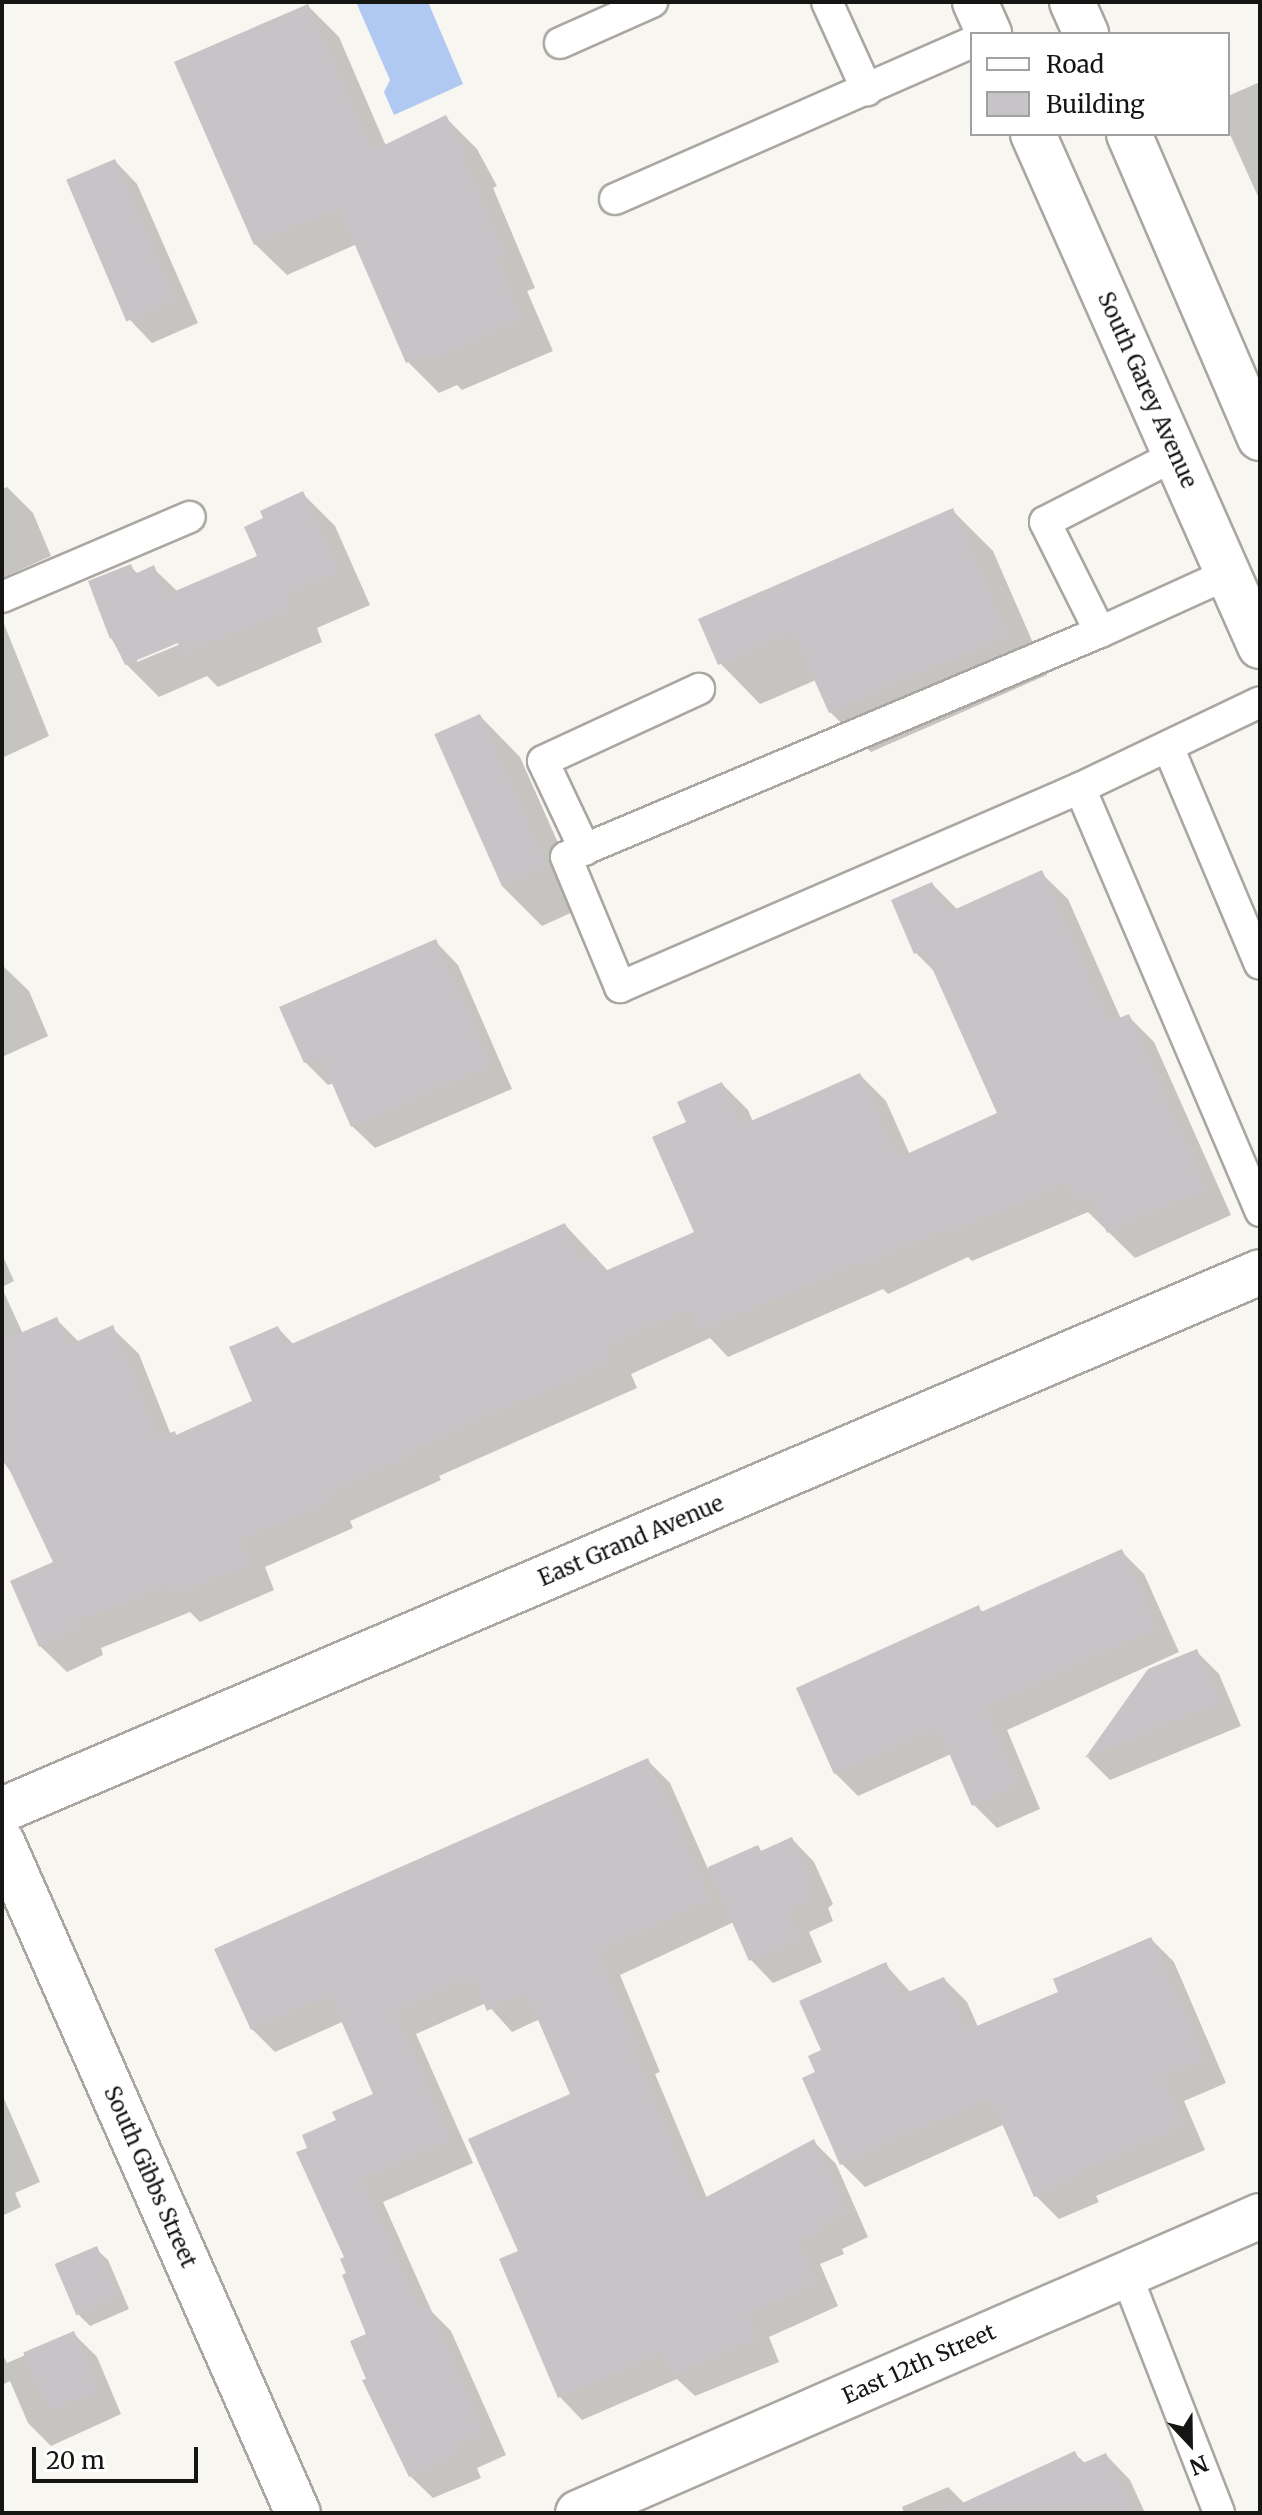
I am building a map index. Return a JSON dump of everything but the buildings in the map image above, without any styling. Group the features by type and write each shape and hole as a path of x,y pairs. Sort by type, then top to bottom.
{"street":[{"path":"975,2 988,32"},
{"path":"1072,2 1085,32"},
{"name":"South Garey Avenue","path":"1034,136 1260,646"},
{"path":"1130,136 1260,438"},
{"name":"East Grand Avenue","path":"2,1810 1260,1272"},
{"name":"South Gibbs Street","path":"2,1842 298,2513"},
{"name":"East 12th Street","path":"578,2513 1260,2216"}],"lane":[{"path":"560,43 652,2"},
{"path":"827,2 867,90"},
{"path":"615,199 970,43"},
{"path":"1100,632 1045,522 1176,455"},
{"path":"2,597 190,517"},
{"path":"1228,574 1100,632 566,857 620,987 1169,749 1260,702"},
{"path":"585,850 543,761 699,689"},
{"path":"1169,749 1260,964"},
{"path":"1080,788 1260,1211"},
{"path":"1126,2274 1219,2513"}],"water":[{"path":"356,2 428,2 463,84 394,115 384,92 390,80"}]}
